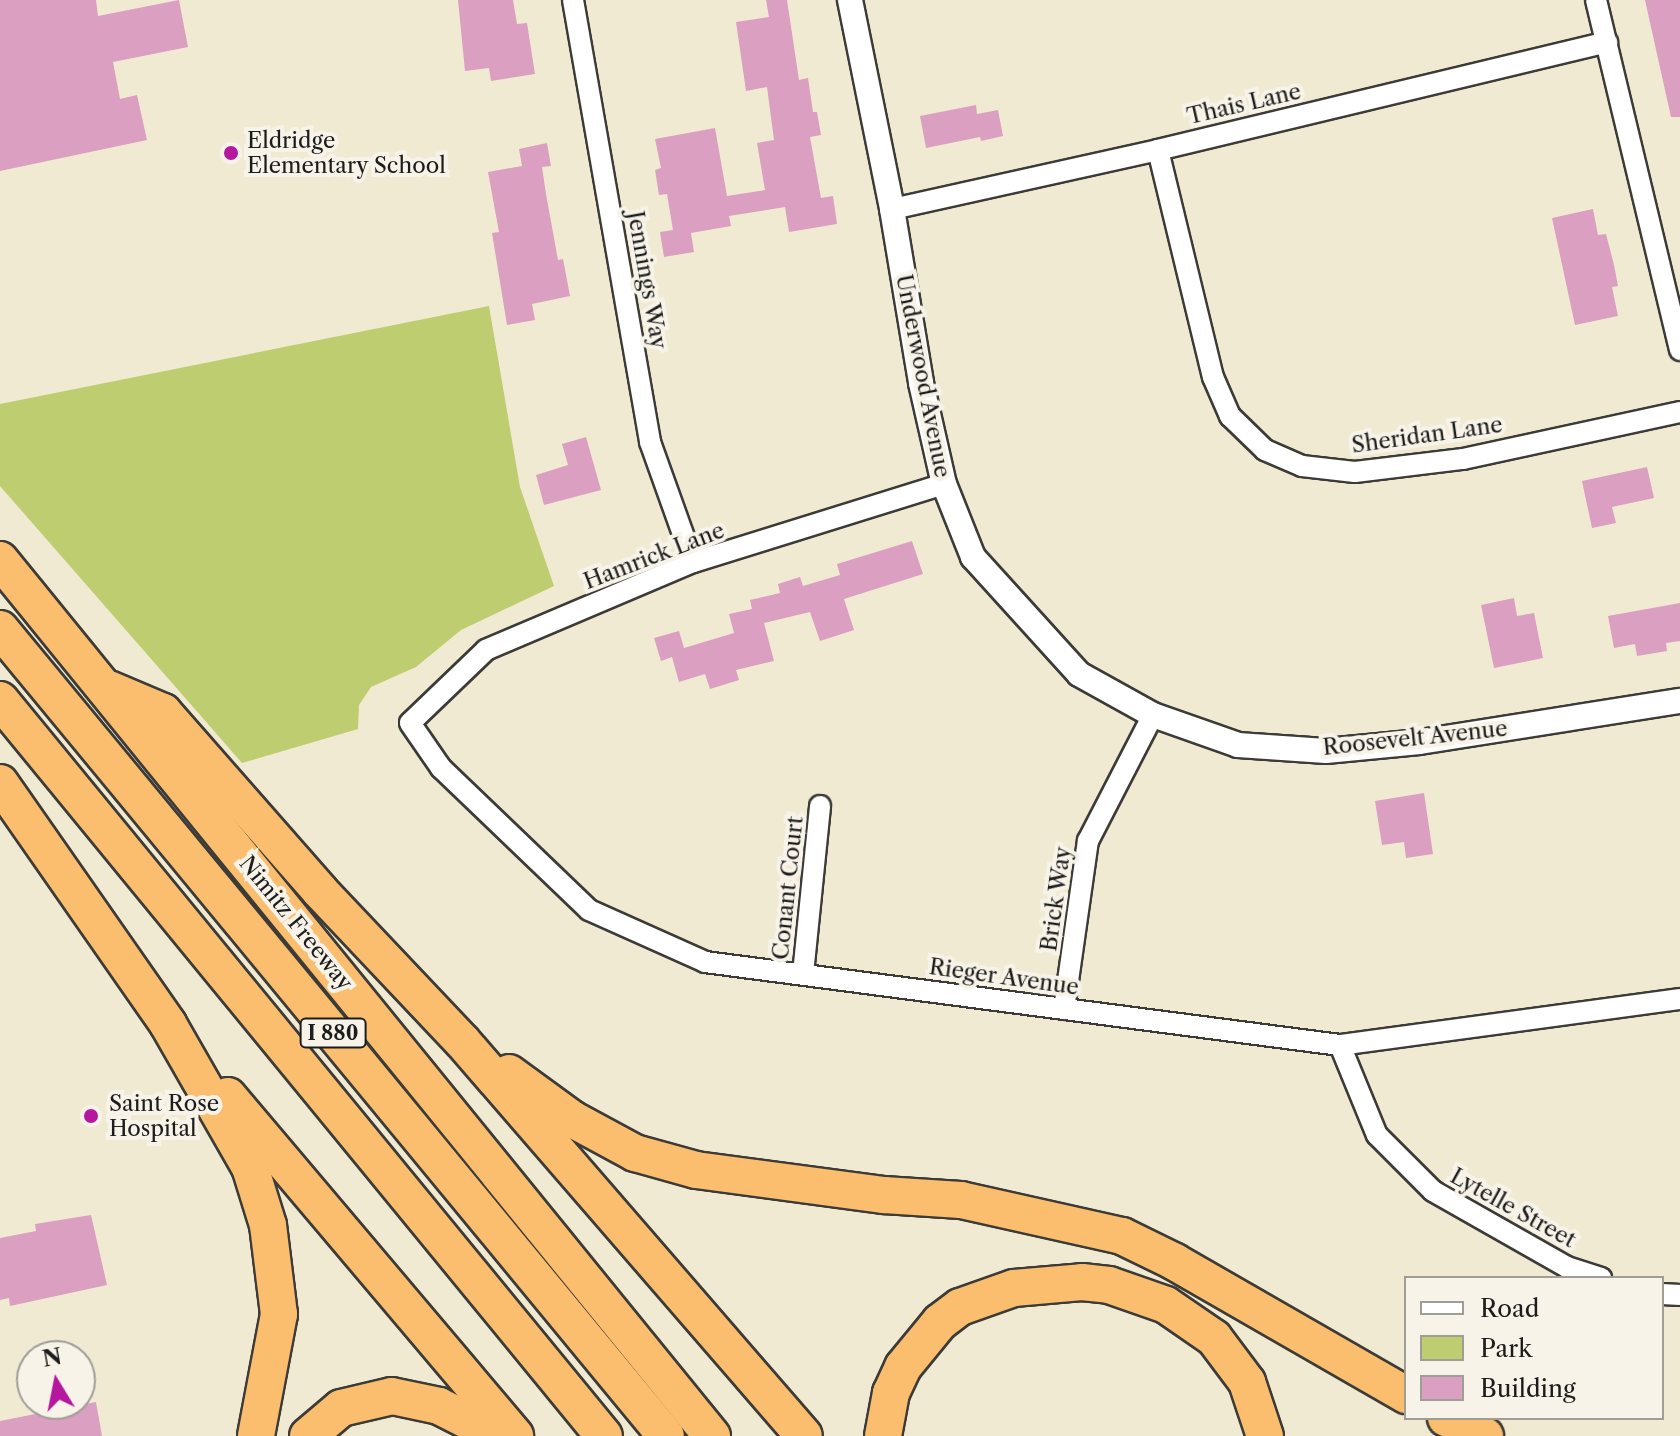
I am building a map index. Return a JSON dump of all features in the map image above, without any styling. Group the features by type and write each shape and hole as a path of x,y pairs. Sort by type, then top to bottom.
{"highway":[{"name":"Nimitz Freeway","path":"0,560 712,1436"},
{"name":"I 880","path":"0,629 666,1436"},
{"path":"106,688 163,712 320,891 462,1041 804,1436"},
{"name":"I 880","path":"0,700 604,1436"},
{"path":"0,783 168,1024 250,1167 268,1225 279,1314 256,1436"},
{"path":"168,1024 515,1436"},
{"path":"462,1041 572,1119 635,1153 696,1170 884,1195 961,1200 1122,1236 1175,1262 1404,1394"},
{"path":"883,1436 891,1393 903,1367 940,1322 960,1307 1014,1288 1082,1282 1109,1285 1166,1305 1214,1338 1247,1382 1265,1436"},
{"path":"308,1436 341,1408 392,1396 439,1406 472,1423 486,1436"},
{"path":"1450,1420 1485,1436"}],"street":[{"name":"Jennings Way","path":"573,0 650,442 693,562"},
{"name":"Underwood Avenue","path":"850,0 892,209 921,383 944,484 973,557 1021,614 1079,674 1153,715"},
{"path":"1596,0 1680,350"},
{"name":"Thais Lane","path":"892,209 1158,150 1607,42"},
{"name":"Sheridan Lane","path":"1158,150 1213,377 1230,416 1265,450 1302,466 1355,472 1463,459 1680,412"},
{"name":"Hamrick Lane","path":"410,723 486,650 693,562 944,484"},
{"name":"Roosevelt Avenue","path":"1153,715 1238,745 1326,751 1420,742 1680,701"},
{"name":"Brick Way","path":"1064,1009 1088,841 1153,715"},
{"name":"Rieger Avenue","path":"410,723 441,768 589,910 705,962 1340,1045 1680,999"},
{"name":"Conant Court","path":"803,974 820,806"},
{"name":"Lytelle Street","path":"1340,1045 1377,1135 1433,1191 1567,1267 1595,1276"}],"green space":[{"path":"489,306 520,487 554,586 461,630 416,667 371,687 359,705 358,729 242,763 0,486 0,404"}],"building":[{"path":"0,0 96,0 98,16 179,0 188,47 113,62 120,99 137,95 147,140 0,171"},
{"path":"458,0 513,0 517,24 527,23 535,74 491,81 489,68 465,71"},
{"path":"766,0 787,0 799,80 808,78 813,112 817,112 821,135 810,137 821,198 833,196 837,224 789,232 785,207 729,216 731,226 691,233 694,252 664,257 660,232 673,230 667,194 659,195 655,170 661,168 655,139 715,128 727,196 765,190 757,143 774,140 767,87 746,91 736,22 769,17"},
{"path":"1645,0 1680,0 1680,117 1671,117"},
{"path":"976,105 977,114 998,110 1003,136 981,141 980,137 926,148 920,116"},
{"path":"547,143 551,166 542,167 546,194 558,260 563,259 570,296 532,304 535,320 507,325 492,233 499,232 488,172 522,166 519,149"},
{"path":"1593,209 1598,235 1606,234 1614,265 1618,286 1612,287 1618,316 1575,325 1552,218"},
{"path":"586,437 601,490 544,505 536,475 568,465 562,444"},
{"path":"1647,467 1654,498 1612,507 1616,523 1592,528 1582,481"},
{"path":"912,541 923,574 844,599 854,630 820,641 810,612 764,623 774,661 736,670 739,680 710,689 705,674 679,682 672,657 661,661 654,638 679,631 684,648 734,633 729,614 752,609 750,600 780,593 778,584 800,577 803,586 840,575 837,564"},
{"path":"1514,598 1517,616 1534,613 1543,658 1494,668 1481,605"},
{"path":"1680,603 1680,641 1666,643 1667,651 1637,656 1635,644 1614,648 1608,616"},
{"path":"1424,793 1433,854 1406,858 1404,842 1382,845 1375,801"},
{"path":"91,1215 107,1285 10,1306 9,1298 0,1300 0,1238 36,1231 35,1224"},
{"path":"96,1402 102,1436 0,1436 0,1421 16,1418 96,1420"}],"place":[{"name":"Eldridge Elementary School","path":"231,153"},
{"name":"Saint Rose Hospital","path":"91,1116"}]}
